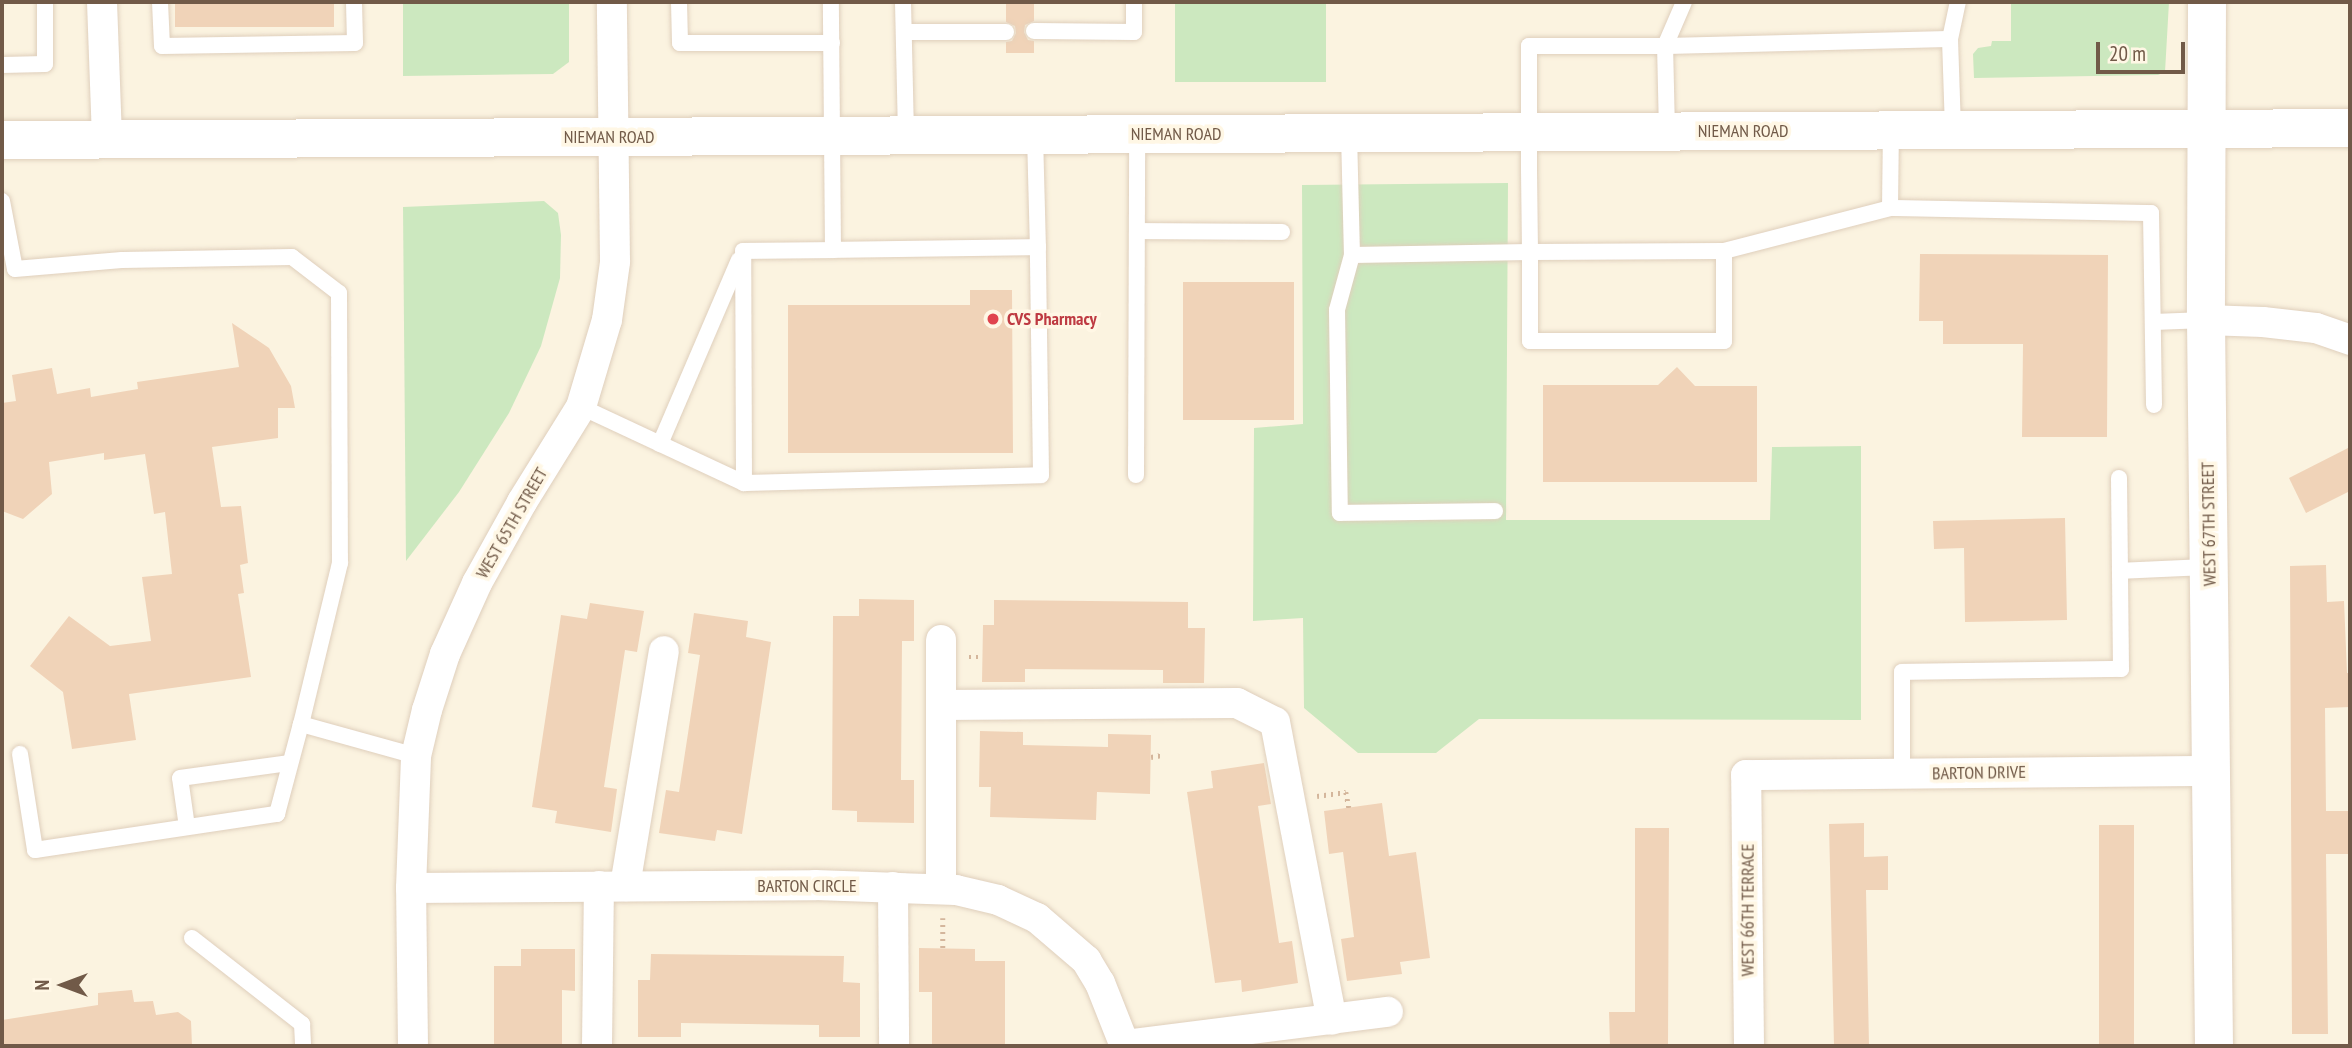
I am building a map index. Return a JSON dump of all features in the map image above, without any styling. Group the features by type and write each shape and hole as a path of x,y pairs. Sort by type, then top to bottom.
{"main road":[{"name":"WEST 67TH STREET","path":"2207,2 2206,320 2214,1046"},
{"name":"NIEMAN ROAD","path":"2,140 2350,128"}],"street":[{"path":"102,2 107,139"},
{"name":"WEST 65TH STREET","path":"413,1046 411,888 416,756 445,654 477,583 522,502 581,407 607,320 615,262 612,2"},
{"path":"2206,320 2263,322 2316,328 2350,340"},
{"path":"941,640 941,888"},
{"path":"597,1046 612,886 664,651"},
{"path":"941,705 1237,703 1275,722 1332,1020"},
{"name":"BARTON DRIVE","path":"1746,775 2211,771"},
{"name":"WEST 66TH TERRACE","path":"1746,775 1749,1046"},
{"path":"893,887 894,1046"},
{"name":"BARTON CIRCLE","path":"411,888 893,887 941,888 998,900 1029,914 1086,960 1100,984 1125,1046"},
{"path":"1125,1046 1388,1012"}],"lane":[{"path":"2,65 45,64 45,2"},
{"path":"160,2 162,46 355,43 354,2"},
{"path":"679,2 680,43 832,43"},
{"path":"831,2 832,250"},
{"path":"903,2 906,136"},
{"path":"1034,31 1134,32 1134,2"},
{"path":"1667,132 1665,46 1684,2"},
{"path":"1953,130 1950,39 1958,2"},
{"path":"904,32 1006,32"},
{"path":"1724,251 1724,341 1530,341 1529,46 1665,46 1950,39"},
{"path":"1891,131 1891,208"},
{"path":"1349,133 1352,255 1337,310 1340,513 1495,511"},
{"path":"1136,475 1137,134"},
{"path":"581,407 744,483 1041,475 1035,135"},
{"path":"2,201 15,269"},
{"path":"1352,255 1724,251 1891,208 2151,213 2154,405"},
{"path":"1136,231 1282,232"},
{"path":"743,251 1038,247"},
{"path":"743,251 744,483"},
{"path":"660,444 743,251"},
{"path":"2,280 15,269 122,260 292,257 339,293 340,563 277,814 35,850 20,754"},
{"path":"2153,322 2206,320"},
{"path":"1902,774 1902,672 2122,669 2119,478"},
{"path":"2120,571 2209,567"},
{"path":"301,724 416,756"},
{"path":"187,827 180,778 290,763"},
{"path":"192,938 302,1024 303,1046"}],"path":[{"path":"1151,757 1162,755"},
{"path":"1290,800 1346,792 1349,808"}],"green space":[{"path":"403,2 569,2 569,62 553,74 403,76"},
{"path":"1175,2 1326,2 1326,82 1175,82"},
{"path":"2011,2 2169,2 2165,72 2158,75 1974,78 1973,54 1978,48 1991,46 1992,41 2011,41"},
{"path":"1508,183 1506,520 1770,520 1772,447 1861,446 1861,720 1479,719 1436,753 1358,753 1304,708 1303,618 1253,621 1254,428 1303,424 1302,185"},
{"path":"544,201 558,213 561,235 560,278 541,346 509,413 459,492 406,561 403,207"}],"building":[{"path":"175,2 334,2 334,27 175,27"},
{"path":"1006,2 1034,2 1034,21 1025,25 1024,32 1028,40 1034,41 1034,53 1006,53 1006,42 1012,41 1016,33 1015,26 1006,22"},
{"path":"1920,254 2108,255 2107,437 2022,437 2023,344 1943,344 1943,321 1919,321"},
{"path":"1183,282 1294,282 1294,420 1183,420"},
{"name":"CVS Pharmacy","path":"970,290 1012,290 1013,453 788,453 788,305 970,305"},
{"path":"232,323 269,348 291,386 295,408 278,408 278,438 212,447 221,507 241,506 248,563 240,565 244,593 238,594 251,677 129,694 136,740 72,749 63,692 30,666 69,616 110,646 151,641 142,577 172,574 165,512 154,514 145,454 104,460 104,453 49,462 52,494 23,519 2,511 2,403 16,401 12,375 52,368 57,394 90,388 91,397 138,389 137,382 239,367"},
{"path":"1677,367 1695,386 1757,386 1757,482 1543,482 1543,385 1658,385"},
{"path":"2350,447 2350,491 2306,513 2289,478"},
{"path":"2065,518 2067,620 1965,622 1964,548 1934,549 1933,521"},
{"path":"2326,565 2327,602 2344,601 2350,707 2325,708 2326,811 2350,811 2350,854 2326,854 2328,1034 2292,1034 2290,566"},
{"path":"859,599 914,600 914,641 902,641 901,780 914,780 914,823 857,822 857,811 832,810 833,616 859,616"},
{"path":"994,600 1188,602 1188,628 1205,628 1204,683 1163,683 1163,670 1025,669 1025,682 982,682 983,625 994,625"},
{"path":"590,603 644,611 637,652 625,650 604,787 617,789 611,832 555,823 557,811 532,807 561,615 587,619"},
{"path":"694,613 748,621 746,637 771,642 742,834 717,830 715,841 659,833 666,790 679,792 700,655 688,653"},
{"path":"980,731 1023,732 1023,745 1108,747 1108,734 1151,735 1150,794 1097,792 1096,820 990,817 991,787 979,787"},
{"path":"1264,763 1271,804 1258,806 1279,943 1292,941 1298,983 1242,992 1241,980 1215,983 1187,792 1213,788 1211,771"},
{"path":"1382,803 1389,856 1416,852 1430,958 1400,962 1402,974 1347,981 1341,939 1354,937 1343,852 1329,854 1324,811"},
{"path":"1864,823 1864,857 1888,856 1888,890 1866,890 1869,1046 1834,1046 1829,824"},
{"path":"2099,825 2134,825 2134,1046 2099,1046"},
{"path":"1635,828 1669,828 1668,1046 1610,1046 1609,1012 1635,1012"},
{"path":"919,948 975,949 975,961 1005,961 1005,1046 932,1046 932,992 919,992"},
{"path":"521,949 575,949 575,991 562,990 562,1046 494,1046 494,966 521,966"},
{"path":"651,954 844,956 843,982 860,983 860,1037 819,1037 819,1025 681,1023 681,1037 638,1037 638,980 650,980"},
{"path":"132,990 134,1002 153,1001 156,1015 178,1012 191,1021 192,1046 2,1046 2,1020 98,1005 98,993"}],"place":[{"name":"CVS Pharmacy","path":"993,319"}]}
